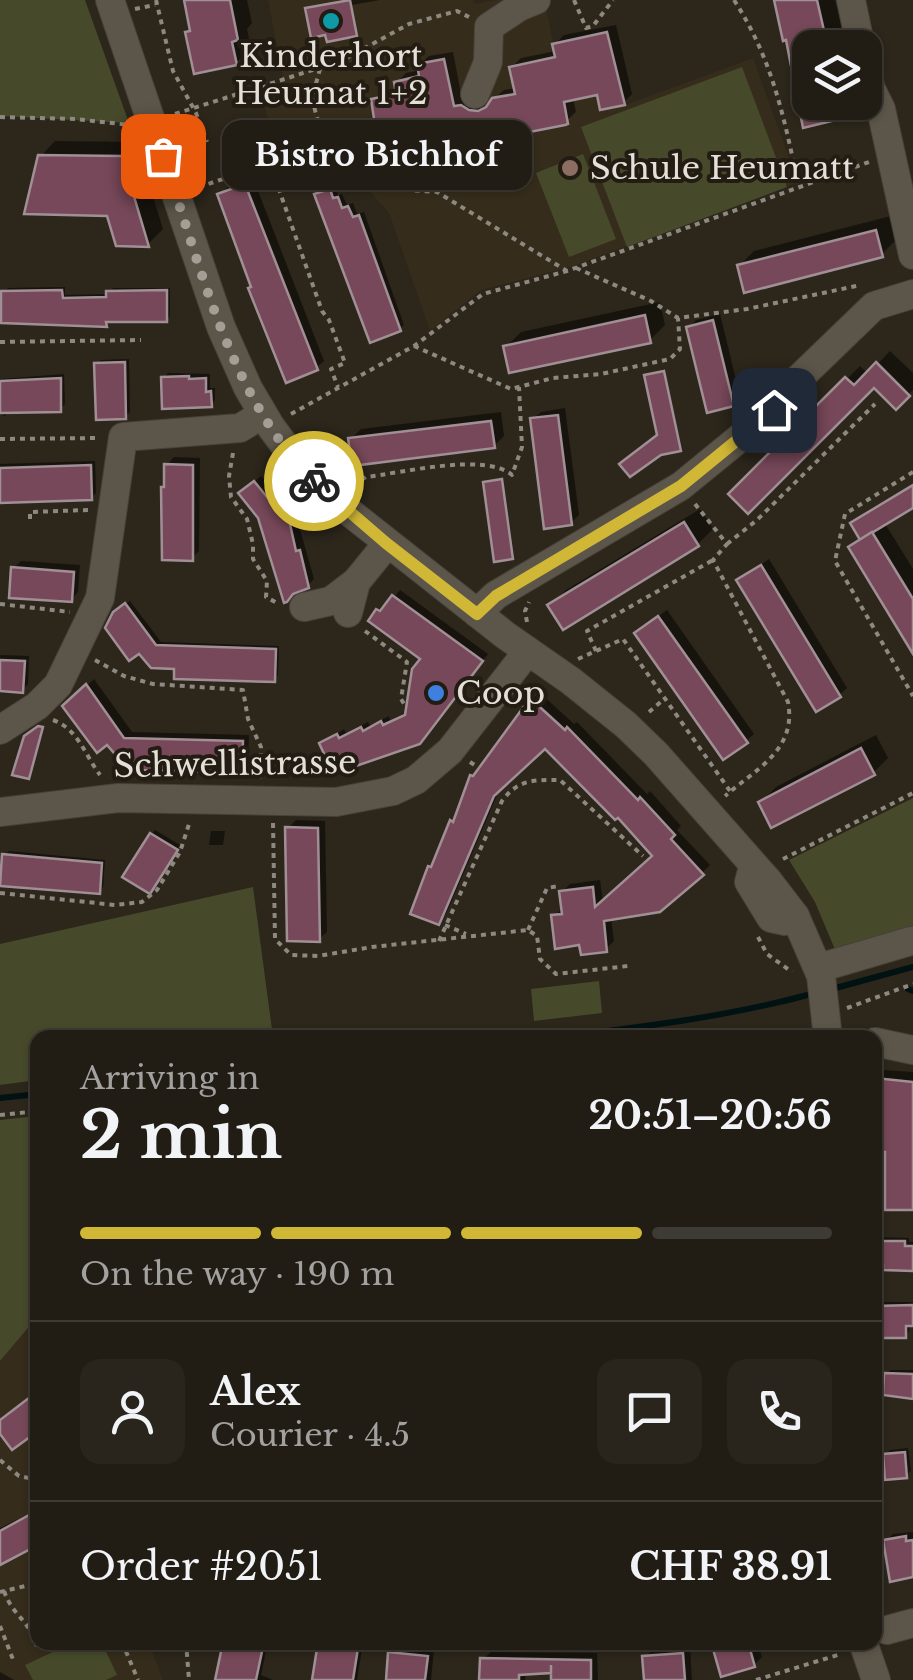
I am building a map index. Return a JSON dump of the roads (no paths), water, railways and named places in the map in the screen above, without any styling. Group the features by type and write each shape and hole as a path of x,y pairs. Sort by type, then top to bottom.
{"street":[{"path":"475,94 488,62 489,27 519,6 536,0"},
{"path":"851,0 857,30"},
{"path":"123,4 221,327 275,415 300,466 334,500 477,614 528,639 626,725 766,864 795,916 822,983 832,1030"},
{"path":"882,114 913,255"},
{"path":"477,614 496,596 681,486 774,410 787,390 874,306 913,294"},
{"path":"0,730 30,711 58,685 100,598 122,437 240,428 275,415"},
{"path":"298,610 331,601 356,582 387,544"},
{"path":"348,614 356,582"},
{"name":"Schwellistrasse","path":"0,812 118,798 336,802 393,791 416,780 450,751 528,639"},
{"path":"822,983 911,941"},
{"path":"882,1043 913,1050"},
{"path":"876,1680 877,1650"}],"waterway":[{"path":"832,989 913,967"},
{"path":"908,989 913,991"},
{"path":"613,1030 717,1015 815,993"},
{"path":"0,1098 30,1095"}],"place":[{"name":"Kinderhort Heumat 1+2","path":"331,21"},
{"name":"Bistro Bichhof","path":"163,156"},
{"name":"Schule Heumatt","path":"570,168"},
{"name":"Coop","path":"436,693"}]}
